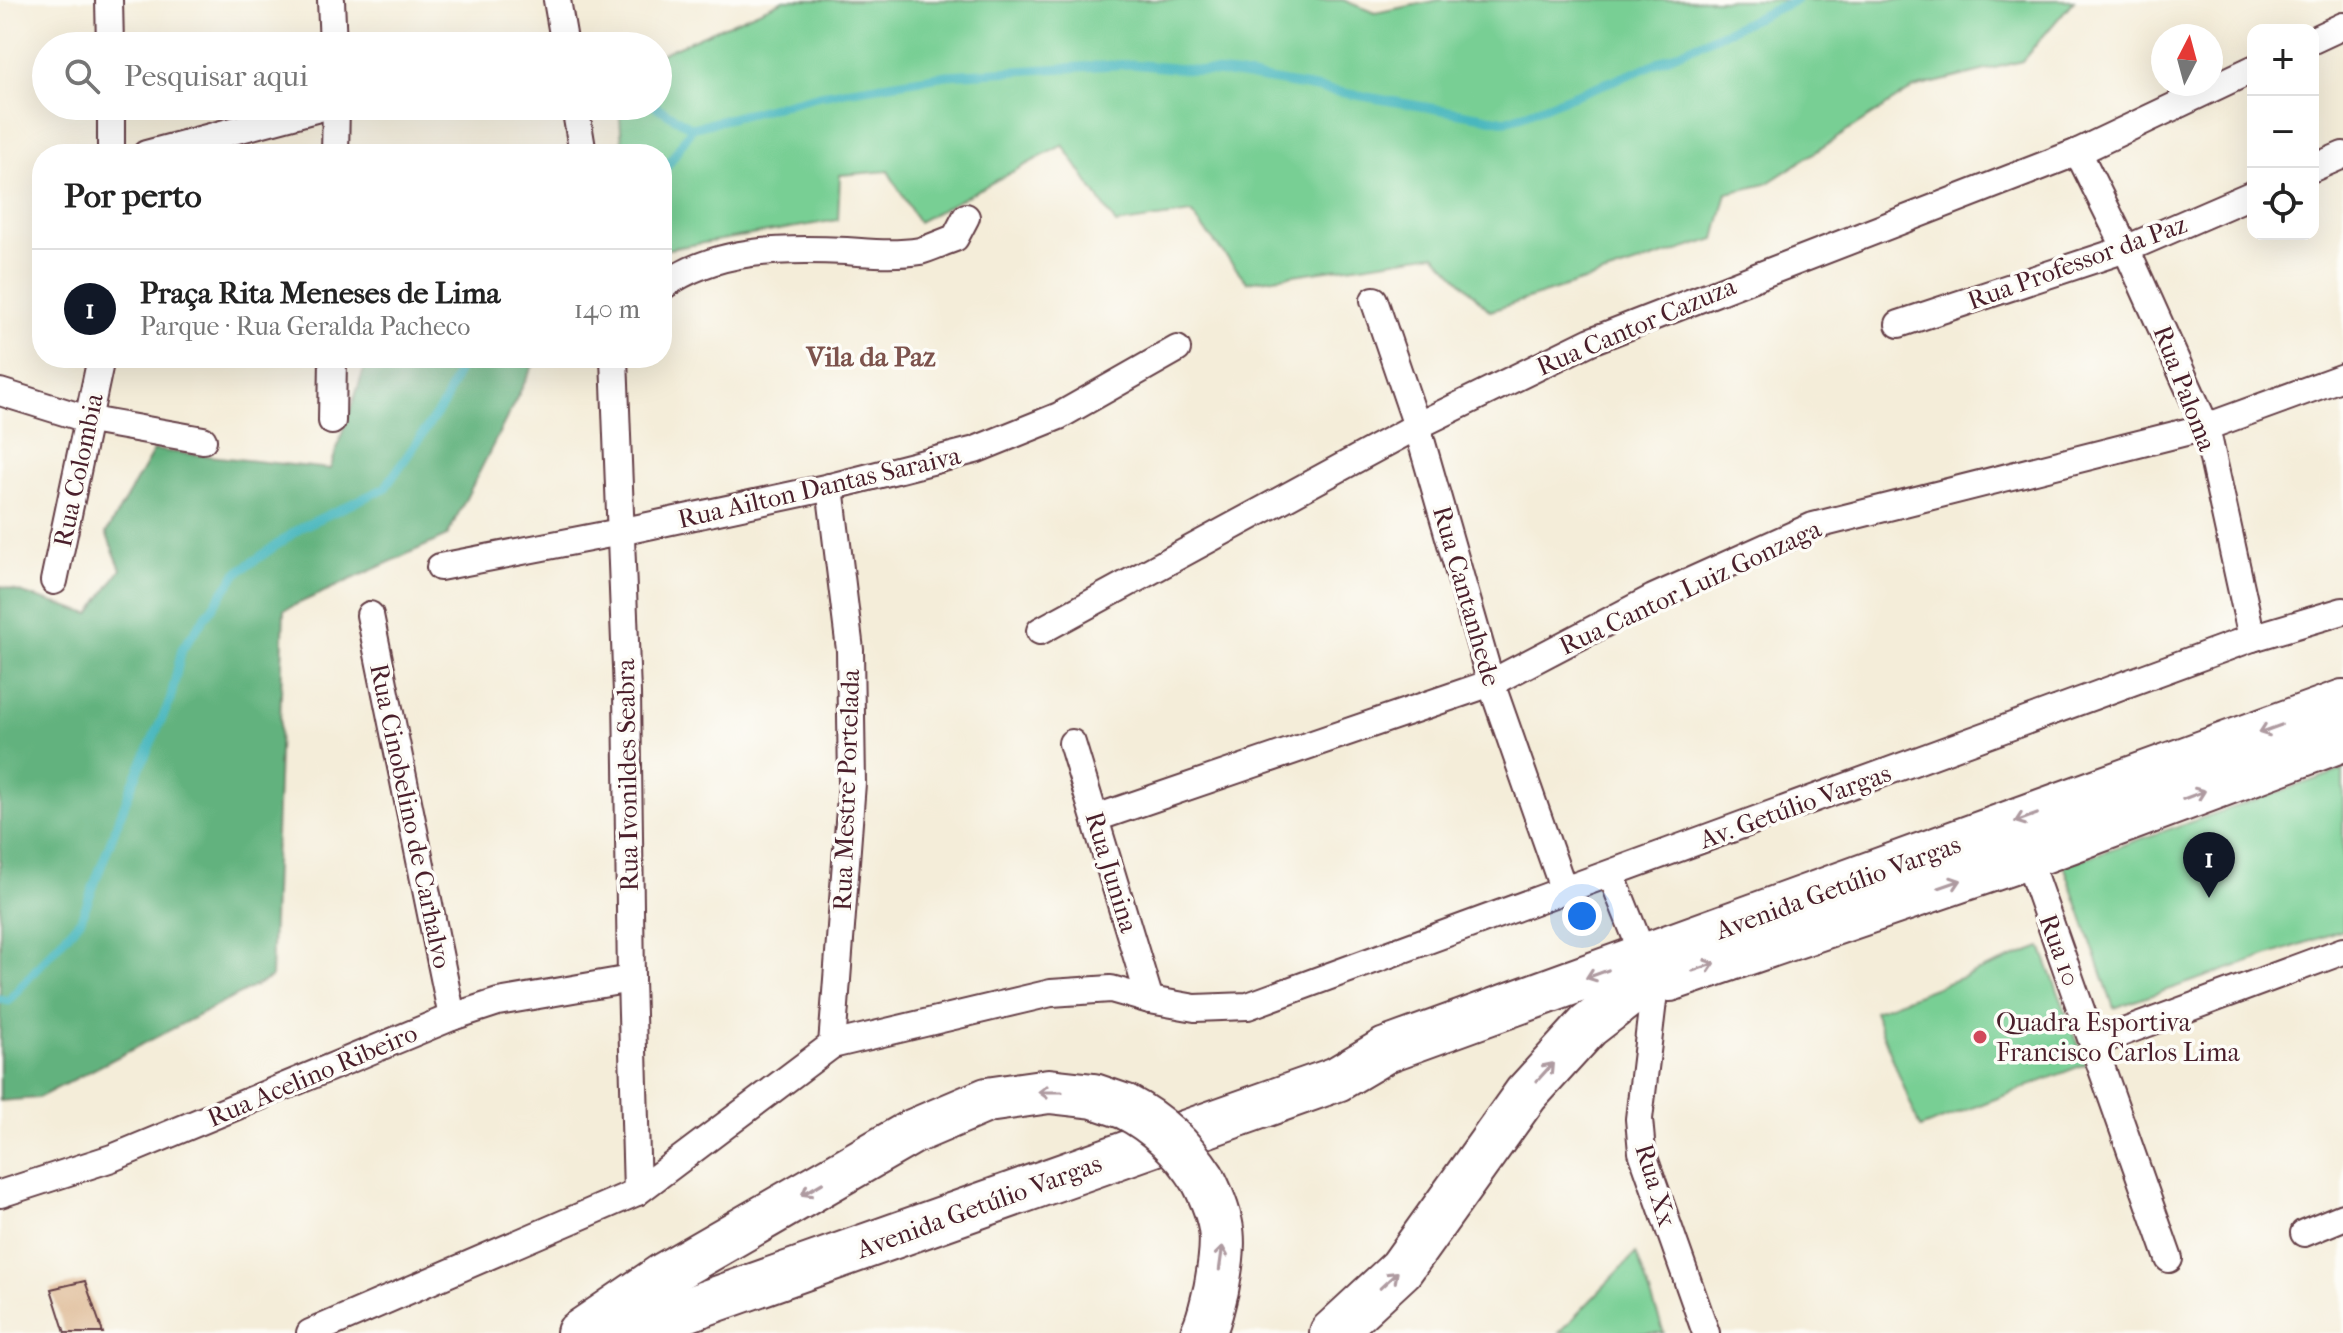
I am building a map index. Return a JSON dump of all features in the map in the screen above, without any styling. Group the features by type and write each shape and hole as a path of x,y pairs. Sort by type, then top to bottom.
{"highway":[{"name":"Avenida Getúlio Vargas","path":"621,1333 1337,1079 1395,1077 2343,702"},
{"name":"Avenida Getúlio Vargas","path":"1643,978 2027,857 2343,739"},
{"path":"1332,1333 1401,1269 1526,1094 1588,1026 1643,978"},
{"path":"579,1333 664,1275 912,1132 987,1100 1049,1091 1094,1096 1149,1119 1168,1136 1203,1179 1217,1206 1224,1248 1209,1321 1203,1333"}],"street":[{"path":"109,0 110,32"},
{"path":"331,0 332,32"},
{"path":"557,0 563,32"},
{"path":"2319,37 2343,26"},
{"name":"Rua Cantor Cazuza","path":"1040,631 1417,426 1591,341 2078,152 2247,72"},
{"path":"111,120 111,144"},
{"path":"184,144 274,120"},
{"path":"335,144 336,120"},
{"path":"577,120 581,144"},
{"name":"Rua Paloma","path":"2078,152 2126,249 2206,427 2252,638"},
{"path":"2319,165 2343,155"},
{"name":"Rua Professor da Paz","path":"1899,324 2126,249 2247,197"},
{"path":"672,281 692,269 750,253 783,249 882,253 920,251 955,238 966,217"},
{"name":"Rua Cantanhede","path":"1374,300 1417,426 1491,683 1564,891"},
{"name":"Rua Ailton Dantas Saraiva","path":"440,567 830,487 975,450 1059,416 1177,349"},
{"name":"Rua Colombia","path":"54,581 99,368"},
{"path":"332,421 333,368"},
{"name":"Rua Ivonildes Seabra","path":"614,368 627,693 637,1192"},
{"name":"Rua Cantor Luiz Gonzaga","path":"1096,818 1491,683 1653,598 1813,526 2206,427 2343,377"},
{"path":"0,392 90,420 203,440"},
{"name":"Rua Mestre Portelada","path":"830,487 850,650 852,783 832,1045"},
{"name":"Av. Getúlio Vargas","path":"832,1045 1051,993 1111,989 1195,1008 1248,1006 2252,638 2343,611"},
{"name":"Rua Cinobelino de Carhalvo","path":"370,615 452,1017"},
{"name":"Rua Junina","path":"1072,743 1150,1000"},
{"name":"Rua 10","path":"2027,857 2169,1259"},
{"path":"1611,874 1643,978"},
{"path":"2094,1043 2343,951"},
{"name":"Rua Xx","path":"1643,978 1639,1119 1642,1152 1706,1333"},
{"name":"Rua Acelino Ribeiro","path":"0,1194 112,1158 452,1017 498,1002 631,979"},
{"path":"310,1333 637,1192 832,1045"},
{"path":"2304,1233 2343,1217"}],"green space":[{"path":"784,0 1343,0 1375,13 1439,0 2074,0 2022,61 1914,88 1766,184 1727,193 1715,239 1490,311 1435,254 1247,282 1191,213 1116,224 1063,145 918,222 888,171 840,175 838,220 672,248 672,144 622,144 620,120 672,120 672,49"},
{"path":"365,368 532,368 447,536 284,610 271,978 38,1098 0,1101 0,586 90,614 121,569 106,533 154,450 330,469"},
{"path":"2343,770 2343,930 2114,1008 2064,865"},
{"name":"Quadra Esportiva Francisco Carlos Lima","path":"2041,947 2086,1064 1920,1128 1874,1011"},
{"path":"1636,1253 1664,1333 1559,1333"}],"building":[{"path":"85,1281 103,1333 65,1333 51,1289"}],"waterway":[{"path":"672,116 692,128 820,95 947,75 1131,64 1235,74 1506,121 1638,71 1796,0"},
{"path":"672,159 692,128"},
{"path":"0,999 8,1001 81,919 132,785 170,701 182,649 237,573 302,527 385,488 444,403 460,368"}],"place":[{"name":"Praça Rita Meneses de Lima","path":"2209,898"},
{"name":"Quadra Esportiva Francisco Carlos Lima","path":"1980,1037"}],"district":[{"name":"Vila da Paz","path":"871,356"}]}
